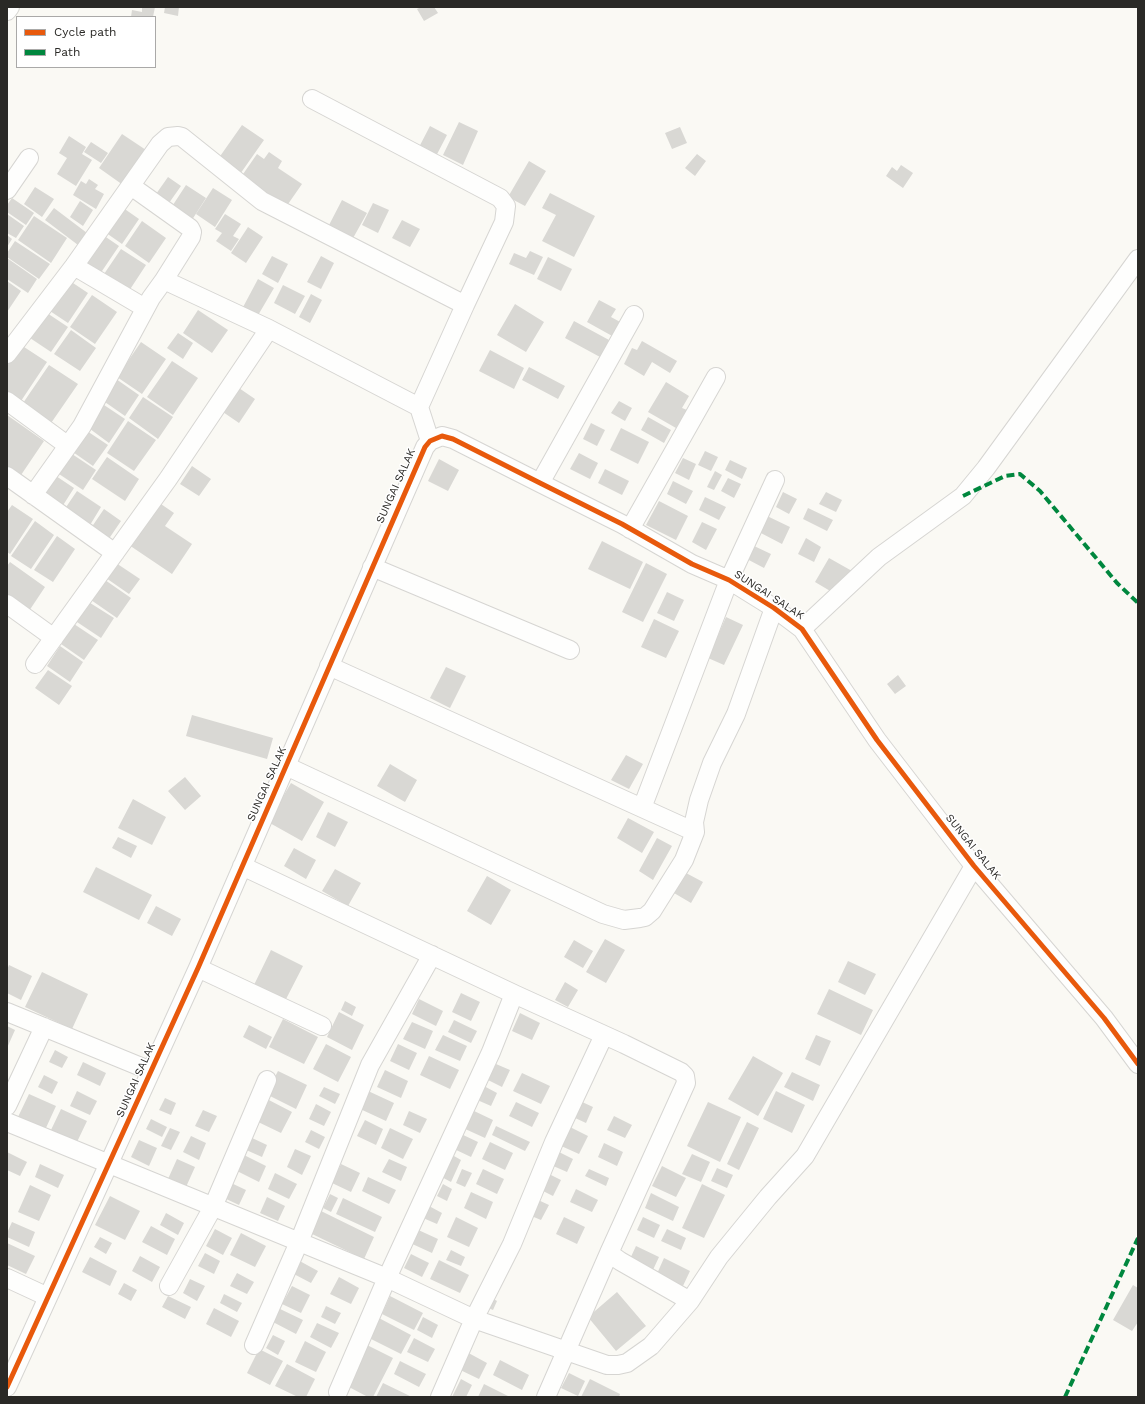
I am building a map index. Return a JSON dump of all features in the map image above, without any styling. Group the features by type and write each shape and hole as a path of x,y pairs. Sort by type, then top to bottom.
{"street":[{"path":"7,11 10,7"},
{"path":"312,99 500,198 506,206 504,222 419,407 430,441"},
{"path":"7,354 74,266 164,140 172,136 182,137 262,201 465,305"},
{"path":"7,190 29,158"},
{"path":"33,495 82,426 151,298 191,236 192,232 190,228 131,186"},
{"path":"802,628 879,557 963,496 986,468 1138,260"},
{"path":"74,266 146,308"},
{"path":"164,280 269,329 419,407"},
{"path":"540,483 634,315"},
{"path":"35,664 168,479 269,329"},
{"path":"630,529 716,377"},
{"path":"7,401 68,446"},
{"name":"SUNGAI SALAK","path":"7,1387 198,968 425,447 430,441 442,436 453,439 630,529 692,564 729,580 774,608 802,628 877,740 974,866 1104,1018 1138,1064"},
{"path":"7,476 115,553"},
{"path":"642,808 729,580 775,480"},
{"path":"372,567 570,650"},
{"path":"7,604 54,638"},
{"path":"286,766 604,914 624,920 640,918 652,911 684,860 695,832 694,822 699,800 712,763 736,714 774,608"},
{"path":"329,666 695,832"},
{"path":"242,866 604,1035 681,1072 686,1079 686,1083 546,1397"},
{"path":"7,1122 387,1278 474,1319 607,1365 618,1366 627,1363 651,1346 690,1301 719,1257 768,1197 806,1156 974,866"},
{"path":"254,1345 299,1242 370,1064 432,955"},
{"path":"198,968 322,1026"},
{"path":"338,1392 387,1278 491,1052 514,994"},
{"path":"7,1012 151,1071"},
{"path":"7,1106 44,1028"},
{"path":"440,1397 474,1319 512,1244 554,1142 604,1035"},
{"path":"169,1286 213,1207 267,1080"},
{"path":"609,1253 620,1261 690,1301"},
{"path":"7,1278 48,1297"}],"building":[{"path":"142,7 155,7 153,16 131,16 132,10 142,12"},
{"path":"165,7 179,7 178,16 164,13"},
{"path":"421,7 434,7 438,13 424,21 417,9"},
{"path":"459,122 478,131 463,165 443,155"},
{"path":"242,125 264,140 238,177 216,162"},
{"path":"430,126 447,135 434,160 417,151"},
{"path":"680,127 687,143 672,149 665,133"},
{"path":"122,134 146,150 123,185 99,168"},
{"path":"69,136 86,147 82,154 92,160 76,186 57,174 67,158 59,153"},
{"path":"91,142 108,153 101,163 84,152"},
{"path":"269,152 282,161 278,168 302,184 286,207 241,177 257,154 264,159"},
{"path":"697,154 706,161 695,176 685,168"},
{"path":"529,161 546,171 525,206 508,197"},
{"path":"901,165 913,173 903,188 886,176 892,167 897,171"},
{"path":"168,177 181,186 169,203 156,194"},
{"path":"89,179 98,185 95,189 104,194 96,209 73,195 81,181 86,184"},
{"path":"186,185 206,198 190,223 169,211"},
{"path":"35,187 54,199 42,217 24,204"},
{"path":"213,188 232,200 215,227 196,214"},
{"path":"550,193 595,216 574,257 542,241 556,215 542,208"},
{"path":"12,198 34,213 26,225 7,212 7,205"},
{"path":"342,200 367,213 352,240 328,227"},
{"path":"80,201 93,210 83,226 70,217"},
{"path":"373,203 389,210 378,233 362,225"},
{"path":"119,205 139,219 122,244 102,230"},
{"path":"54,208 91,236 82,248 45,220"},
{"path":"7,214 24,226 16,238 7,233"},
{"path":"225,214 241,224 233,236 239,239 231,251 216,241 222,233 215,229"},
{"path":"34,216 67,238 51,263 18,240"},
{"path":"402,220 420,229 410,247 392,238"},
{"path":"142,221 166,238 149,263 125,246"},
{"path":"248,227 263,237 246,263 231,253"},
{"path":"100,233 119,246 100,274 81,261"},
{"path":"7,235 12,239 7,247"},
{"path":"15,241 50,264 39,279 7,257 7,253"},
{"path":"121,249 146,265 127,294 102,277"},
{"path":"530,251 543,257 534,275 509,264 514,253 526,258"},
{"path":"272,256 288,264 278,283 262,274"},
{"path":"321,256 334,263 321,289 307,282"},
{"path":"548,257 572,269 561,291 537,279"},
{"path":"7,258 37,279 28,293 7,279"},
{"path":"67,279 88,293 68,323 47,309"},
{"path":"258,279 274,288 257,317 242,309"},
{"path":"7,281 21,291 7,312"},
{"path":"283,285 305,296 295,314 274,303"},
{"path":"311,294 322,300 310,323 299,317"},
{"path":"92,295 117,312 95,344 70,327"},
{"path":"599,300 616,309 611,317 622,323 614,337 587,322"},
{"path":"515,304 544,322 526,352 497,335"},
{"path":"198,310 228,330 212,353 183,333"},
{"path":"44,311 68,327 51,352 27,336"},
{"path":"574,321 609,340 600,357 565,338"},
{"path":"71,330 96,348 80,371 54,354"},
{"path":"178,333 193,343 183,359 167,348"},
{"path":"642,341 677,361 670,373 652,362 644,376 624,364 632,348 637,350"},
{"path":"141,342 166,359 142,394 117,377"},
{"path":"21,345 47,362 19,404 7,397 7,366"},
{"path":"490,350 524,368 514,389 479,371"},
{"path":"172,361 198,378 173,415 147,397"},
{"path":"49,365 78,384 49,426 21,406"},
{"path":"529,367 565,386 558,399 522,380"},
{"path":"116,379 139,395 125,416 102,400"},
{"path":"666,382 689,396 682,408 687,410 676,428 648,412"},
{"path":"236,386 255,399 239,423 220,410"},
{"path":"143,397 173,417 158,439 129,418"},
{"path":"619,401 632,408 625,421 611,413"},
{"path":"101,403 125,419 109,443 86,426"},
{"path":"7,415 44,441 19,478 7,470"},
{"path":"648,417 671,430 664,443 641,430"},
{"path":"128,421 156,440 134,471 107,453"},
{"path":"591,423 605,430 597,446 583,439"},
{"path":"621,428 649,442 638,464 610,450"},
{"path":"84,429 108,445 93,466 70,450"},
{"path":"705,451 718,457 711,471 698,465"},
{"path":"69,452 96,470 83,490 56,472"},
{"path":"579,453 598,463 590,479 570,469"},
{"path":"107,457 139,479 125,501 92,479"},
{"path":"683,458 696,464 689,480 675,473"},
{"path":"439,459 459,470 448,491 428,481"},
{"path":"730,460 747,468 742,479 725,470"},
{"path":"192,466 211,479 199,496 180,484"},
{"path":"605,469 629,481 622,495 598,483"},
{"path":"715,471 722,475 714,490 707,487"},
{"path":"53,474 74,488 60,510 38,496"},
{"path":"728,478 741,484 734,498 721,491"},
{"path":"673,481 693,491 686,504 667,494"},
{"path":"77,491 101,507 87,530 62,513"},
{"path":"783,492 797,499 789,514 776,507"},
{"path":"826,492 842,500 836,512 819,504"},
{"path":"705,497 726,507 719,520 699,510"},
{"path":"659,501 688,516 676,540 646,525"},
{"path":"158,502 174,513 165,526 192,544 172,574 129,545"},
{"path":"12,505 33,519 10,554 7,552 7,512"},
{"path":"808,508 833,520 827,531 803,519"},
{"path":"104,509 121,521 106,543 89,531"},
{"path":"765,515 790,527 782,544 757,531"},
{"path":"35,521 54,535 31,569 11,556"},
{"path":"702,522 717,529 706,550 692,542"},
{"path":"57,536 75,549 53,582 34,570"},
{"path":"806,538 821,547 814,562 798,554"},
{"path":"602,541 643,562 630,589 588,569"},
{"path":"752,545 771,554 764,568 745,558"},
{"path":"829,558 852,571 837,595 815,582"},
{"path":"10,562 45,587 29,611 7,596 7,566"},
{"path":"116,563 140,579 129,594 106,578"},
{"path":"646,563 667,574 643,622 622,612"},
{"path":"105,580 131,598 117,618 91,600"},
{"path":"667,592 684,600 674,621 657,613"},
{"path":"87,601 114,618 101,638 74,620"},
{"path":"726,617 743,625 724,665 708,658"},
{"path":"654,619 679,631 666,658 641,647"},
{"path":"74,624 98,640 84,660 61,644"},
{"path":"60,646 83,662 70,682 47,666"},
{"path":"446,667 466,676 450,708 430,698"},
{"path":"48,670 72,686 59,705 35,688"},
{"path":"898,675 906,686 895,694 887,684"},
{"path":"192,715 273,738 267,759 186,736"},
{"path":"626,755 643,764 629,789 611,780"},
{"path":"390,764 417,780 405,802 377,786"},
{"path":"185,777 201,796 185,810 168,791"},
{"path":"291,783 324,802 302,841 268,822"},
{"path":"133,799 166,817 152,845 118,828"},
{"path":"328,812 348,822 335,847 316,837"},
{"path":"628,818 654,832 642,853 617,838"},
{"path":"118,837 137,846 131,858 112,848"},
{"path":"657,838 672,846 653,880 639,871"},
{"path":"294,848 316,860 306,879 284,866"},
{"path":"96,867 152,895 139,920 83,892"},
{"path":"335,869 361,883 348,906 322,891"},
{"path":"686,873 703,882 691,903 674,893"},
{"path":"487,876 511,890 491,925 467,911"},
{"path":"156,906 181,919 172,936 147,923"},
{"path":"605,939 625,950 606,983 586,972"},
{"path":"574,940 593,951 583,968 564,957"},
{"path":"271,950 303,966 284,1003 253,987"},
{"path":"848,961 876,974 865,995 838,982"},
{"path":"9,965 32,976 21,1000 7,993 7,970"},
{"path":"42,972 88,994 72,1029 25,1007"},
{"path":"565,982 578,990 568,1007 555,1000"},
{"path":"829,989 873,1010 861,1035 817,1014"},
{"path":"461,993 480,1002 471,1021 452,1012"},
{"path":"419,999 443,1011 436,1026 412,1014"},
{"path":"345,1001 356,1007 352,1016 341,1010"},
{"path":"339,1012 364,1025 352,1050 327,1037"},
{"path":"520,1013 540,1023 532,1040 512,1031"},
{"path":"283,1019 318,1037 304,1064 269,1047"},
{"path":"454,1020 477,1031 471,1043 448,1032"},
{"path":"412,1022 433,1031 425,1049 403,1039"},
{"path":"249,1025 272,1037 266,1049 243,1037"},
{"path":"7,1026 15,1030 7,1048"},
{"path":"443,1035 467,1046 460,1061 435,1050"},
{"path":"816,1035 831,1041 820,1066 805,1059"},
{"path":"326,1044 351,1057 338,1082 313,1069"},
{"path":"398,1044 417,1053 409,1070 390,1061"},
{"path":"55,1050 68,1057 62,1068 49,1062"},
{"path":"429,1056 459,1070 450,1089 420,1075"},
{"path":"753,1056 783,1073 758,1116 728,1099"},
{"path":"83,1062 106,1073 100,1086 77,1075"},
{"path":"496,1064 510,1070 502,1087 488,1080"},
{"path":"385,1070 408,1081 401,1098 377,1087"},
{"path":"278,1071 307,1085 296,1109 266,1094"},
{"path":"792,1072 820,1085 813,1101 784,1087"},
{"path":"522,1073 550,1086 541,1104 513,1091"},
{"path":"44,1075 58,1082 52,1094 38,1087"},
{"path":"482,1085 497,1093 491,1106 475,1099"},
{"path":"324,1087 340,1094 335,1104 319,1096"},
{"path":"366,1090 394,1103 386,1121 358,1108"},
{"path":"77,1091 97,1101 90,1115 70,1106"},
{"path":"776,1091 805,1105 792,1133 763,1119"},
{"path":"29,1094 56,1106 45,1130 18,1117"},
{"path":"165,1098 176,1103 171,1115 159,1110"},
{"path":"265,1098 292,1112 281,1133 254,1120"},
{"path":"580,1101 593,1107 586,1123 573,1117"},
{"path":"516,1102 539,1113 532,1127 509,1116"},
{"path":"708,1102 741,1117 720,1162 687,1146"},
{"path":"316,1104 331,1112 324,1126 309,1119"},
{"path":"61,1109 87,1121 77,1142 51,1130"},
{"path":"203,1110 217,1116 209,1132 195,1126"},
{"path":"472,1110 493,1120 485,1138 463,1128"},
{"path":"409,1111 427,1119 420,1133 403,1125"},
{"path":"614,1116 632,1125 625,1138 607,1130"},
{"path":"151,1119 167,1127 162,1137 146,1129"},
{"path":"365,1120 383,1129 376,1145 357,1136"},
{"path":"747,1122 759,1128 739,1170 727,1164"},
{"path":"496,1126 530,1142 525,1151 492,1135"},
{"path":"568,1126 588,1136 579,1154 559,1145"},
{"path":"170,1128 180,1132 171,1150 161,1146"},
{"path":"390,1128 413,1139 403,1159 381,1148"},
{"path":"311,1130 325,1137 319,1149 305,1142"},
{"path":"459,1133 478,1142 471,1157 452,1148"},
{"path":"191,1136 206,1143 199,1160 183,1152"},
{"path":"250,1137 267,1145 262,1157 244,1149"},
{"path":"139,1140 157,1148 149,1166 131,1157"},
{"path":"490,1142 513,1153 505,1170 482,1159"},
{"path":"604,1143 623,1152 617,1166 598,1157"},
{"path":"295,1149 311,1156 302,1175 287,1167"},
{"path":"557,1151 573,1159 567,1172 551,1165"},
{"path":"7,1152 27,1162 20,1176 7,1170"},
{"path":"447,1152 461,1160 451,1182 436,1174"},
{"path":"242,1154 266,1166 259,1182 235,1170"},
{"path":"692,1154 710,1162 701,1182 682,1174"},
{"path":"177,1159 195,1167 186,1187 168,1179"},
{"path":"389,1159 407,1167 401,1181 382,1172"},
{"path":"40,1164 64,1175 58,1188 35,1177"},
{"path":"341,1164 360,1173 351,1192 332,1183"},
{"path":"662,1166 686,1178 676,1197 652,1186"},
{"path":"717,1168 733,1175 727,1188 711,1181"},
{"path":"462,1169 472,1173 465,1187 456,1183"},
{"path":"483,1169 504,1179 497,1194 476,1184"},
{"path":"589,1169 609,1178 606,1186 585,1176"},
{"path":"275,1173 297,1184 289,1199 268,1189"},
{"path":"547,1173 561,1180 553,1196 539,1189"},
{"path":"368,1177 396,1190 389,1204 362,1191"},
{"path":"229,1182 246,1190 239,1205 222,1197"},
{"path":"443,1184 452,1189 447,1201 437,1196"},
{"path":"702,1184 725,1195 704,1238 682,1228"},
{"path":"30,1185 51,1195 39,1221 18,1212"},
{"path":"576,1189 598,1200 592,1212 570,1202"},
{"path":"471,1192 493,1202 486,1219 464,1208"},
{"path":"651,1193 679,1207 673,1221 645,1208"},
{"path":"330,1194 338,1198 331,1212 323,1208"},
{"path":"110,1196 140,1211 125,1240 95,1225"},
{"path":"267,1197 285,1206 278,1221 260,1213"},
{"path":"343,1198 382,1217 375,1232 336,1214"},
{"path":"536,1199 549,1205 541,1220 529,1215"},
{"path":"429,1206 442,1213 437,1224 423,1218"},
{"path":"321,1211 374,1237 364,1259 310,1233"},
{"path":"166,1213 184,1223 178,1235 160,1225"},
{"path":"456,1217 478,1228 469,1247 447,1237"},
{"path":"564,1217 585,1227 577,1244 556,1234"},
{"path":"643,1217 660,1225 654,1238 637,1230"},
{"path":"12,1222 35,1232 29,1247 7,1237 7,1233"},
{"path":"151,1226 175,1239 167,1255 142,1242"},
{"path":"414,1228 438,1239 432,1253 408,1242"},
{"path":"215,1229 232,1238 223,1255 206,1246"},
{"path":"667,1229 686,1238 681,1250 661,1241"},
{"path":"241,1233 266,1246 255,1267 230,1255"},
{"path":"100,1237 112,1243 106,1254 94,1247"},
{"path":"7,1243 35,1256 26,1274 7,1265"},
{"path":"636,1246 659,1257 652,1272 629,1261"},
{"path":"451,1250 465,1257 461,1266 446,1260"},
{"path":"205,1253 220,1261 214,1274 198,1266"},
{"path":"411,1254 429,1263 422,1277 404,1268"},
{"path":"140,1256 160,1267 152,1282 132,1271"},
{"path":"90,1257 117,1271 110,1286 82,1272"},
{"path":"664,1258 690,1271 682,1288 656,1276"},
{"path":"296,1259 318,1271 311,1283 290,1272"},
{"path":"439,1260 469,1275 460,1293 430,1279"},
{"path":"237,1273 254,1282 247,1294 230,1286"},
{"path":"339,1277 359,1288 351,1304 330,1294"},
{"path":"190,1279 205,1286 197,1301 183,1293"},
{"path":"124,1283 137,1290 131,1301 118,1294"},
{"path":"1133,1285 1138,1288 1138,1322 1132,1331 1113,1320"},
{"path":"292,1286 310,1295 301,1313 282,1304"},
{"path":"617,1292 646,1326 616,1351 588,1317"},
{"path":"224,1294 242,1303 237,1312 220,1303"},
{"path":"168,1296 191,1307 185,1319 162,1307"},
{"path":"390,1296 423,1313 414,1330 382,1314"},
{"path":"490,1297 497,1301 493,1310 486,1307"},
{"path":"326,1306 341,1313 335,1324 321,1317"},
{"path":"214,1308 239,1321 231,1337 206,1324"},
{"path":"278,1308 303,1320 296,1334 271,1321"},
{"path":"377,1317 411,1335 401,1354 367,1337"},
{"path":"423,1317 438,1325 432,1338 417,1330"},
{"path":"317,1323 339,1333 331,1348 310,1337"},
{"path":"273,1335 285,1341 278,1355 266,1348"},
{"path":"414,1338 435,1349 428,1362 407,1352"},
{"path":"305,1341 326,1352 316,1372 295,1362"},
{"path":"365,1344 393,1358 373,1397 368,1397 347,1386"},
{"path":"259,1349 283,1361 270,1385 247,1373"},
{"path":"463,1350 487,1363 479,1379 454,1367"},
{"path":"500,1360 529,1375 522,1390 493,1375"},
{"path":"400,1361 426,1374 419,1387 394,1374"},
{"path":"287,1364 315,1379 306,1397 298,1397 275,1386"},
{"path":"569,1373 585,1381 578,1396 561,1388"},
{"path":"461,1379 472,1385 466,1397 452,1397"},
{"path":"590,1379 620,1394 619,1397 581,1397"},
{"path":"383,1383 412,1397 376,1397"},
{"path":"484,1384 508,1396 478,1397"}],"marked path":[{"path":"963,496 1005,476 1020,474 1040,491 1117,583 1138,603"},
{"path":"1065,1397 1138,1238"}],"cycle path":[{"path":"7,1387 198,968 425,447 430,441 442,436 453,439 622,524 692,564 729,580 774,608 802,629 877,740 974,866 1104,1018 1138,1064"}]}
